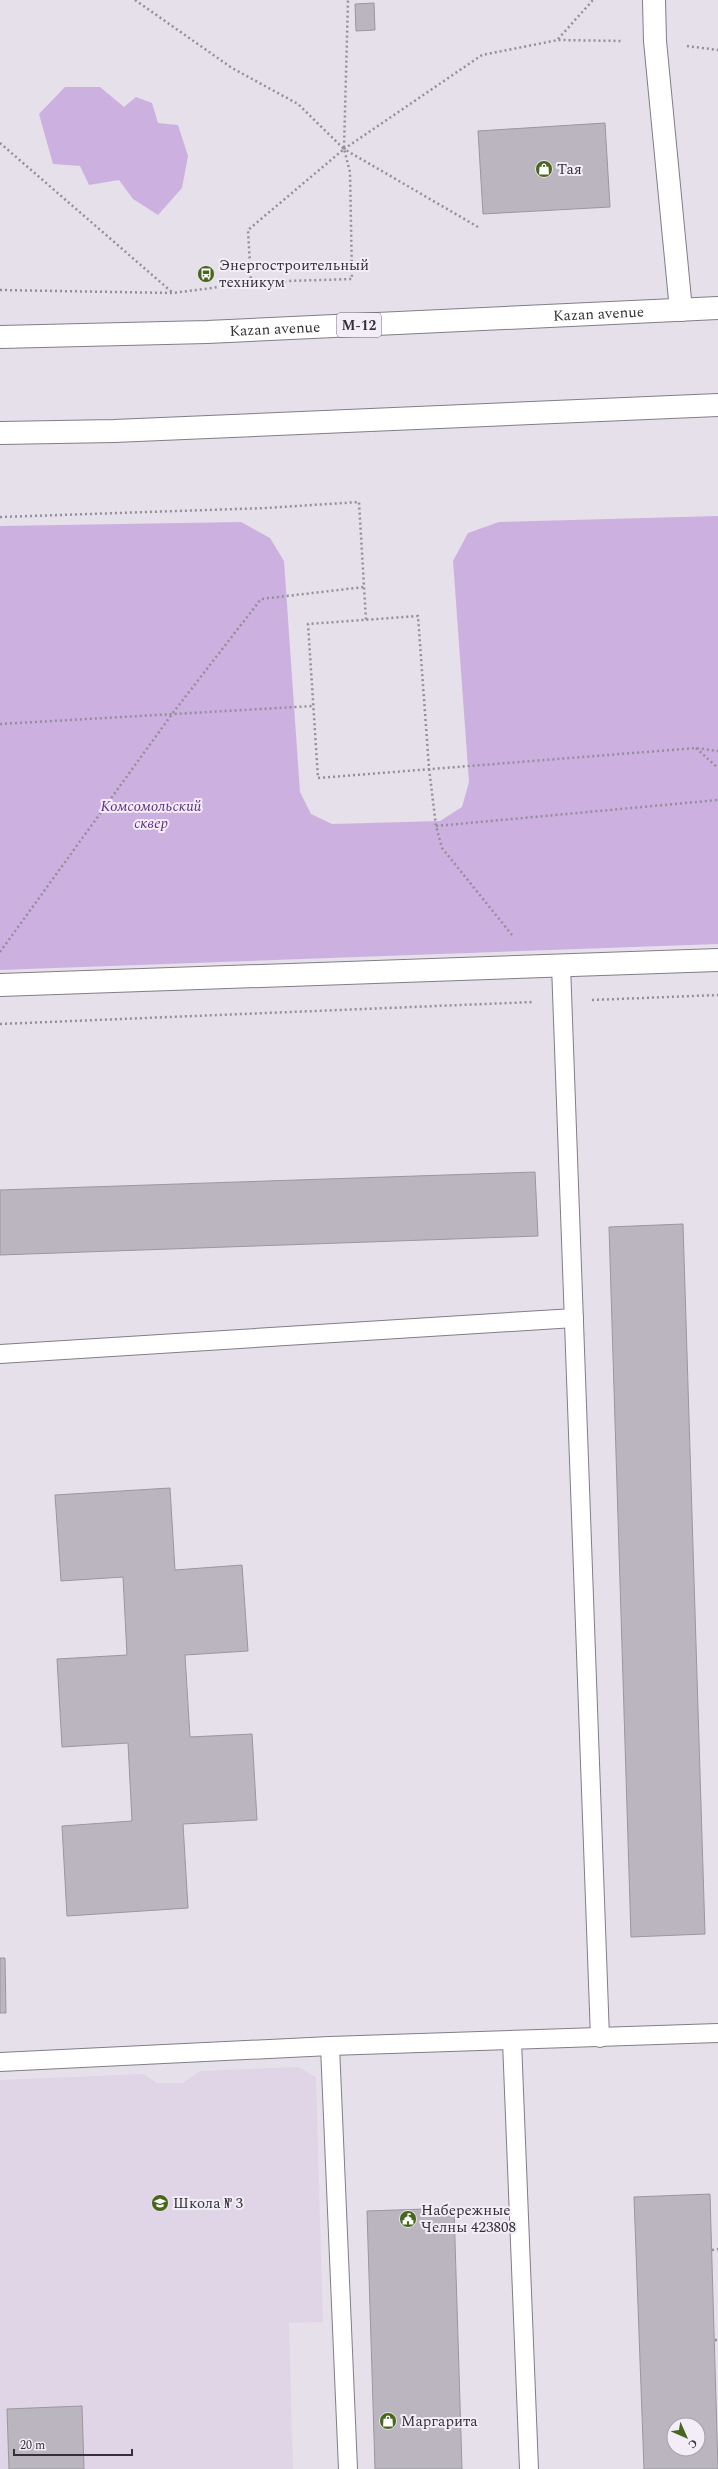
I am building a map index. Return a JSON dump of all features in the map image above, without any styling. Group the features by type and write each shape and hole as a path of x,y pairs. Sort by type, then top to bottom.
{"main road":[{"path":"654,0 655,41 681,310"},
{"name":"Kazan avenue","path":"0,337 215,332 718,308"},
{"path":"0,434 122,431 718,405"},
{"path":"0,985 718,960"}],"lane":[{"path":"561,965 600,2038"},
{"path":"0,1354 574,1318"},
{"path":"0,2062 330,2046 718,2033"},
{"path":"512,2041 529,2469"},
{"path":"330,2046 348,2469"}],"path":[{"path":"135,0 232,68 298,104 344,149 478,227"},
{"path":"0,290 173,293 251,283 352,279 350,172 344,149 348,0"},
{"path":"251,283 248,230 344,149 482,55 558,40 593,0"},
{"path":"0,143 173,293"},
{"path":"0,517 266,508 359,502 366,620"},
{"path":"0,952 172,714 261,599 364,587"},
{"path":"536,966 442,848 436,826 429,768 418,616 308,624 318,778 429,768 696,748 718,751"},
{"path":"0,724 313,706"},
{"path":"696,748 718,768"},
{"path":"436,826 718,800"},
{"path":"0,1024 718,995"},
{"path":"712,2250 718,2249"}],"shaded area":[{"name":"Школа № 3","path":"298,2067 316,2077 323,2322 289,2323 293,2469 0,2469 0,2080 143,2074 157,2083 183,2083 200,2071"}],"green space":[{"path":"65,87 100,87 124,107 136,97 152,103 158,123 178,125 188,156 182,188 158,215 133,199 119,180 89,185 80,166 53,164 39,114"},
{"name":"Комсомольский сквер","path":"718,516 718,944 0,970 0,526 241,522 270,538 284,561 300,792 311,814 332,824 440,821 462,807 469,782 453,561 468,533 499,522"}],"building":[{"path":"374,3 375,30 356,31 355,4"},
{"path":"605,123 610,207 483,214 478,131"},
{"path":"535,1172 538,1236 0,1255 0,1190"},
{"path":"683,1224 705,1934 631,1937 609,1227"},
{"path":"170,1488 175,1570 242,1565 248,1651 185,1655 190,1737 252,1734 257,1820 183,1824 188,1908 67,1916 62,1826 132,1821 128,1743 62,1747 57,1659 127,1655 123,1577 61,1581 55,1495"},
{"path":"0,1958 5,1958 6,2013 0,2013"},
{"path":"710,2194 718,2469 644,2469 634,2197"},
{"path":"454,2208 462,2469 375,2469 367,2211"},
{"path":"82,2406 84,2469 9,2469 7,2409"}],"place":[{"name":"Тая","path":"544,169"},
{"name":"Энергостроительный техникум","path":"206,274"},
{"name":"Школа № 3","path":"160,2203"},
{"name":"Набережные Челны 423808","path":"408,2219"},
{"name":"Маргарита","path":"388,2421"}]}
